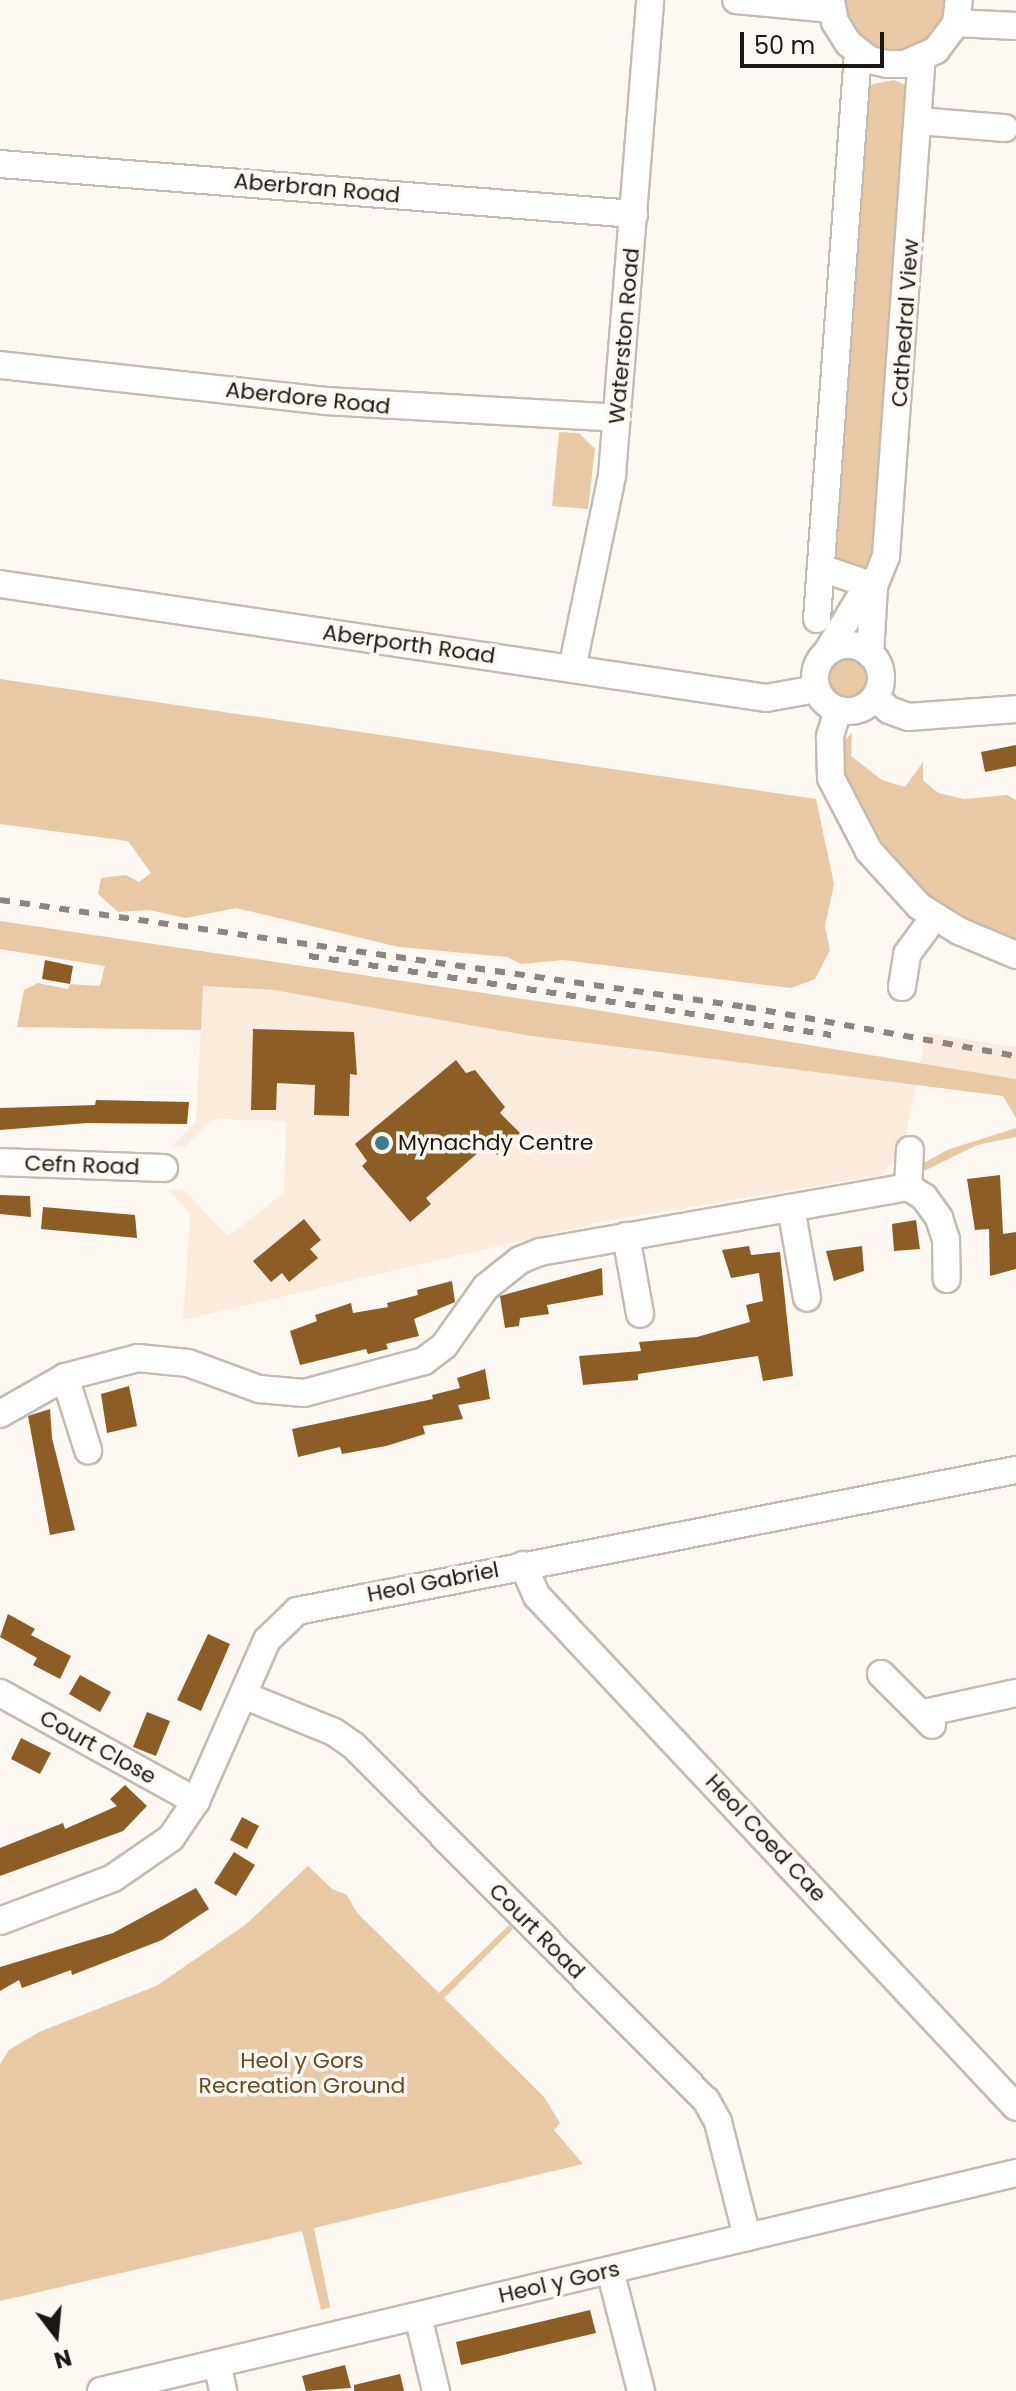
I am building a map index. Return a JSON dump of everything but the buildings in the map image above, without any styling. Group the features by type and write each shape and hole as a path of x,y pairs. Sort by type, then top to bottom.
{"street":[{"name":"Waterston Road","path":"572,669 612,475 650,0"},
{"path":"736,0 832,4 841,33 858,53 887,64 922,58 936,50 958,11 1016,26"},
{"path":"817,619 858,53"},
{"name":"Cathedral View","path":"870,654 874,586 888,544 922,58"},
{"path":"919,121 1005,128"},
{"name":"Aberbran Road","path":"0,164 634,214"},
{"name":"Aberdore Road","path":"0,365 326,401 617,418"},
{"path":"821,568 874,586"},
{"name":"Aberporth Road","path":"0,584 766,698 816,689"},
{"name":"Cathedral View","path":"827,652 858,601 874,586"},
{"path":"844,645 870,654 880,669 875,697 859,710 838,710 816,689 815,669 827,652 844,645"},
{"path":"875,697 889,710 908,717 1016,709"},
{"path":"838,710 829,757 839,802 885,872 935,916 1016,955"},
{"path":"902,987 907,954 935,916"},
{"path":"908,1187 910,1150"},
{"name":"Cefn Road","path":"0,1162 164,1168"},
{"path":"0,1414 65,1377 120,1360 163,1359 213,1370 259,1389 304,1393 424,1361 444,1346 486,1287 520,1260 626,1236 908,1187 924,1197 939,1218 946,1240 947,1279"},
{"path":"791,1208 807,1298"},
{"path":"626,1236 640,1314"},
{"path":"65,1377 88,1450"},
{"name":"Heol Gabriel","path":"0,1921 139,1865 171,1838 196,1801 267,1640 297,1611 1016,1470"},
{"name":"Heol Coed Cae","path":"523,1565 537,1596 1016,2107"},
{"path":"881,1674 929,1720 1016,1693"},
{"name":"Court Close","path":"0,1693 196,1801"},
{"name":"Court Road","path":"243,1695 334,1732 354,1746 706,2100 718,2122 747,2237"},
{"name":"Heol y Gors","path":"101,2391 1016,2173"},
{"path":"610,2270 641,2391"},
{"path":"418,2316 436,2391"},
{"path":"217,2364 223,2391"}],"shaded area":[{"path":"203,986 275,990 525,1035 916,1085 903,1149 882,1175 600,1222 183,1320 190,1214 169,1190 185,1191 228,1236 284,1193 286,1121 214,1119 185,1147 171,1147 196,1122"},
{"path":"927,1033 1016,1047 1016,1079 920,1063"}],"green space":[{"path":"841,0 948,0 946,17 922,49 881,54 856,40"},
{"path":"894,80 910,87 879,547 866,571 834,564 863,95 873,84"},
{"path":"559,432 579,433 595,449 588,509 552,506"},
{"path":"847,659 861,665 867,679 861,693 847,699 833,693 827,679 833,665"},
{"path":"0,679 816,799 834,884 825,926 830,950 815,979 791,988 563,960 521,964 507,957 399,947 236,908 186,918 149,910 118,912 98,894 101,878 126,875 139,882 151,873 128,841 0,824"},
{"path":"852,733 851,756 882,780 905,787 923,762 923,780 938,793 964,799 1007,795 1016,800 1016,964 991,933 926,894 872,833 846,781 839,746"},
{"path":"0,921 584,1008 1016,1079 1016,1118 1003,1096 525,1035 274,990 203,986 201,1030 17,1027 24,990 38,983 68,989 70,984 100,986 105,966 0,949"},
{"path":"1016,1128 1016,1137 977,1145 924,1171 922,1164 947,1150"},
{"name":"Heol y Gors Recreation Ground","path":"308,1866 332,1889 347,1895 357,1913 439,1993 509,1925 513,1929 444,1998 544,2097 560,2123 554,2130 583,2164 314,2228 330,2307 321,2310 302,2231 0,2301 0,2064 9,2050 39,2032 156,1986 244,1926"}],"railway":[{"path":"0,900 746,1007 1016,1056"},
{"path":"309,956 831,1035"}],"place":[{"name":"Mynachdy Centre","path":"382,1143"}]}
